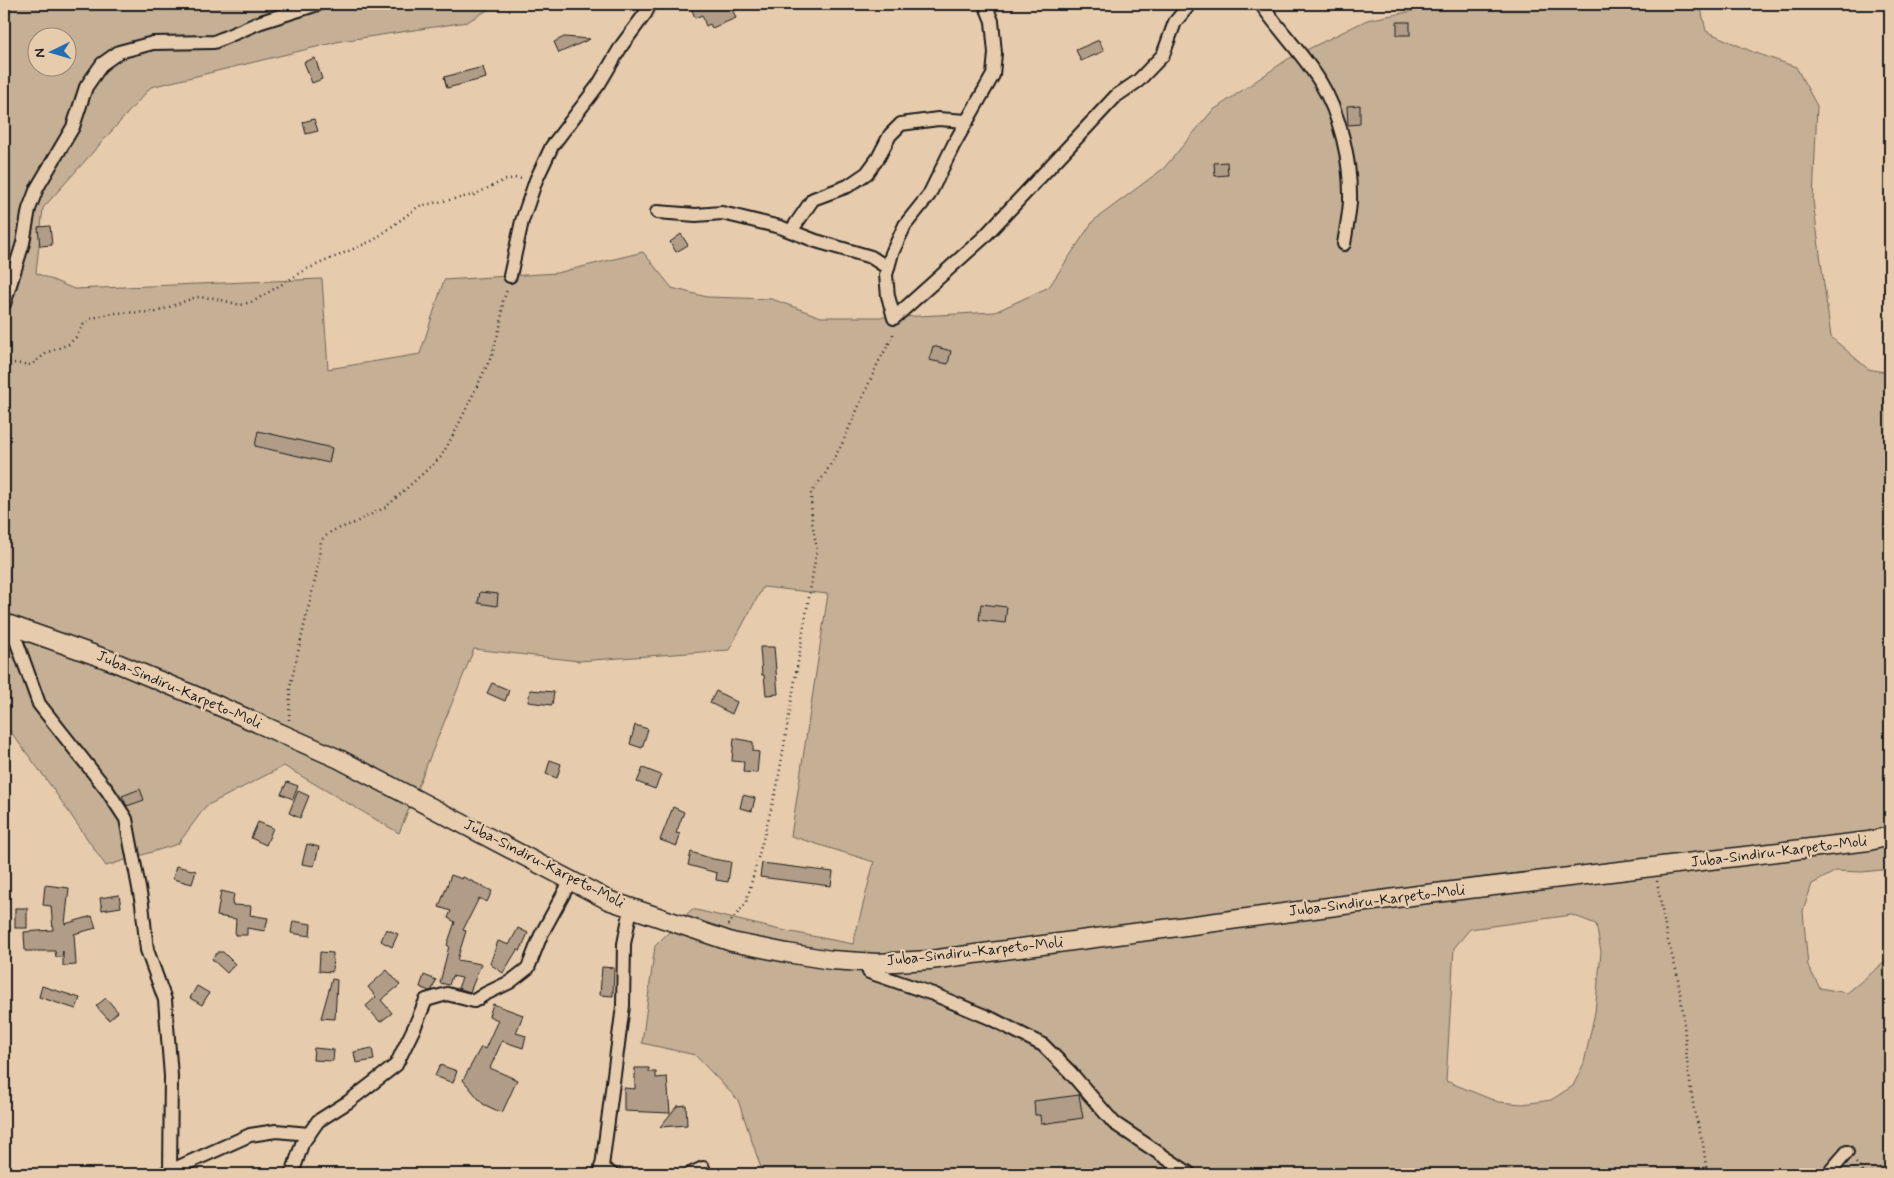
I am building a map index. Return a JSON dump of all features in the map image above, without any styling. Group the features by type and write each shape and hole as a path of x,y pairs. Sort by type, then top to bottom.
{"main road":[{"name":"Juba-Sindiru-Karpeto-Moli","path":"7,625 112,661 339,759 608,900 718,938 760,948 831,960 877,963 930,960 1420,895 1859,842 1890,836"}],"street":[{"path":"4,304 23,243 29,209 37,188 73,126 86,87 102,64 119,52 153,43 214,42 262,22 318,4"},
{"path":"510,276 522,221 536,180 552,146 599,84 622,44 645,14 650,4"},
{"path":"985,4 992,20 995,53 993,75 954,144 930,195 905,225 892,253 886,275 888,296 894,318 984,238 1116,96 1138,81 1162,55 1175,22 1186,6"},
{"path":"1261,4 1289,38 1320,81 1337,116 1348,162 1350,203 1344,244"},
{"path":"791,231 813,199 848,186 867,173 878,158 890,135 901,124 938,119 968,121"},
{"path":"657,212 696,215 722,213 791,231 816,241 871,257 888,268"},
{"path":"7,625 40,704 107,790 126,819 142,904 147,950 165,1000 171,1076 166,1173 250,1135 276,1131 308,1134"},
{"path":"292,1174 302,1144 318,1121 348,1102 396,1065 426,1000 447,994 474,1001 510,982 528,968 541,935 571,880"},
{"path":"605,1172 623,1006 624,944 631,908"},
{"path":"869,972 933,994 1043,1045 1061,1062 1114,1123 1190,1174"},
{"path":"1828,1174 1847,1152"},
{"path":"690,1174 702,1168"}],"path":[{"path":"4,362 31,365 48,352 69,344 83,325 92,318 114,313 156,312 196,298 213,298 240,305 254,301 307,269 374,240 419,206 474,195 502,181 514,178 536,180"},
{"path":"288,736 290,687 318,566 321,540 332,531 386,508 440,457 456,430 492,355 510,276"},
{"path":"718,938 746,903 777,787 817,549 812,522 811,493 825,474 841,446 892,336 894,318"},
{"path":"1657,879 1667,938 1677,973 1694,1110 1703,1144 1707,1174"}],"shaded area":[{"path":"4,4 498,4 467,22 341,41 151,87 43,208 36,273 74,289 322,279 328,369 420,354 444,280 557,273 643,252 672,288 707,297 772,299 821,317 899,317 995,312 1049,287 1093,221 1164,168 1212,111 1288,59 1367,20 1413,11 1419,4 1700,4 1706,31 1753,52 1796,67 1817,106 1813,201 1831,337 1868,369 1890,373 1890,869 1862,872 1836,871 1812,884 1803,911 1808,966 1820,988 1847,993 1890,960 1890,1174 761,1174 762,1171 738,1100 695,1055 642,1043 655,946 692,909 776,929 853,944 874,862 791,836 828,594 763,587 729,650 579,661 474,649 399,833 284,766 206,806 178,844 106,866 46,779 4,723","holes":["1572,915 1596,924 1601,952 1595,1012 1584,1063 1573,1086 1551,1100 1523,1104 1498,1102 1446,1081 1454,948 1470,929"]}],"building":[{"path":"690,4 730,4 736,18 712,28 710,24 706,26 702,15 695,18"},
{"path":"1397,22 1410,22 1410,35 1397,35"},
{"path":"564,37 590,39 559,53 554,42"},
{"path":"1099,40 1104,51 1081,61 1076,50"},
{"path":"315,58 322,79 312,83 304,62"},
{"path":"483,67 486,78 447,88 444,77"},
{"path":"1360,105 1360,124 1348,125 1347,106"},
{"path":"314,119 318,131 306,134 303,122"},
{"path":"1227,162 1228,175 1215,176 1214,163"},
{"path":"50,226 52,245 40,246 38,227"},
{"path":"681,234 688,245 676,252 670,242"},
{"path":"933,346 951,351 948,364 929,360"},
{"path":"258,431 332,448 329,463 255,446"},
{"path":"480,592 498,594 497,606 478,603"},
{"path":"981,604 1007,607 1005,623 979,620"},
{"path":"760,647 774,647 778,694 766,695"},
{"path":"492,683 509,690 505,701 487,693"},
{"path":"530,690 554,692 552,705 528,702"},
{"path":"716,691 737,702 732,714 710,703"},
{"path":"635,725 648,729 642,748 630,744"},
{"path":"734,738 753,742 753,751 759,752 757,773 743,772 744,762 732,761"},
{"path":"550,760 561,764 557,778 546,774"},
{"path":"643,768 661,775 655,789 637,782"},
{"path":"287,782 298,786 293,799 281,794"},
{"path":"140,789 144,800 127,806 122,796"},
{"path":"298,791 309,796 300,818 289,813"},
{"path":"743,795 755,798 752,811 740,808"},
{"path":"673,807 684,812 676,833 680,834 677,846 660,840"},
{"path":"258,822 273,828 266,845 251,838"},
{"path":"307,844 319,847 314,866 302,864"},
{"path":"691,852 731,862 728,882 716,880 717,873 688,865"},
{"path":"762,863 833,872 831,886 760,877"},
{"path":"176,866 196,871 192,884 173,879"},
{"path":"451,875 462,879 463,877 492,891 487,902 479,898 463,930 466,931 457,960 481,964 470,992 458,988 462,978 452,976 449,985 440,983 449,946 447,945 455,922 448,918 451,911 439,907"},
{"path":"45,885 69,888 65,924 92,916 96,928 74,934 76,965 63,966 63,951 62,957 56,957 55,951 25,951 24,932 53,930 51,906 43,905"},
{"path":"221,891 234,894 232,905 251,906 250,915 268,918 265,931 247,928 247,935 235,935 236,919 217,916"},
{"path":"119,895 121,907 102,910 100,898"},
{"path":"15,908 27,908 27,928 15,928"},
{"path":"293,921 311,924 310,936 291,933"},
{"path":"518,928 528,933 520,951 517,950 503,973 490,964 498,941 509,945"},
{"path":"386,929 398,934 392,947 381,941"},
{"path":"218,952 223,952 235,964 227,973 212,959"},
{"path":"320,952 333,953 332,972 319,971"},
{"path":"602,967 614,968 613,996 600,995"},
{"path":"387,970 400,985 381,1000 392,1013 380,1022 366,1006 376,997 368,987"},
{"path":"424,975 436,980 432,990 429,991 420,987"},
{"path":"332,979 337,980 335,1019 321,1018"},
{"path":"42,986 80,998 76,1009 39,997"},
{"path":"197,986 209,993 202,1005 190,998"},
{"path":"106,998 118,1012 109,1020 96,1006"},
{"path":"493,1004 523,1015 516,1033 526,1036 523,1048 502,1041 490,1068 517,1080 502,1113 483,1104 463,1080 481,1047 485,1049 498,1020 489,1016"},
{"path":"314,1048 334,1050 333,1061 313,1060"},
{"path":"372,1048 374,1060 356,1063 354,1052"},
{"path":"440,1065 457,1071 453,1083 435,1076"},
{"path":"635,1068 649,1068 649,1072 656,1072 656,1078 667,1077 670,1113 624,1111 624,1088 635,1089"},
{"path":"1079,1095 1083,1118 1041,1124 1040,1115 1035,1115 1034,1101"},
{"path":"686,1105 687,1125 660,1127 677,1106"}]}
